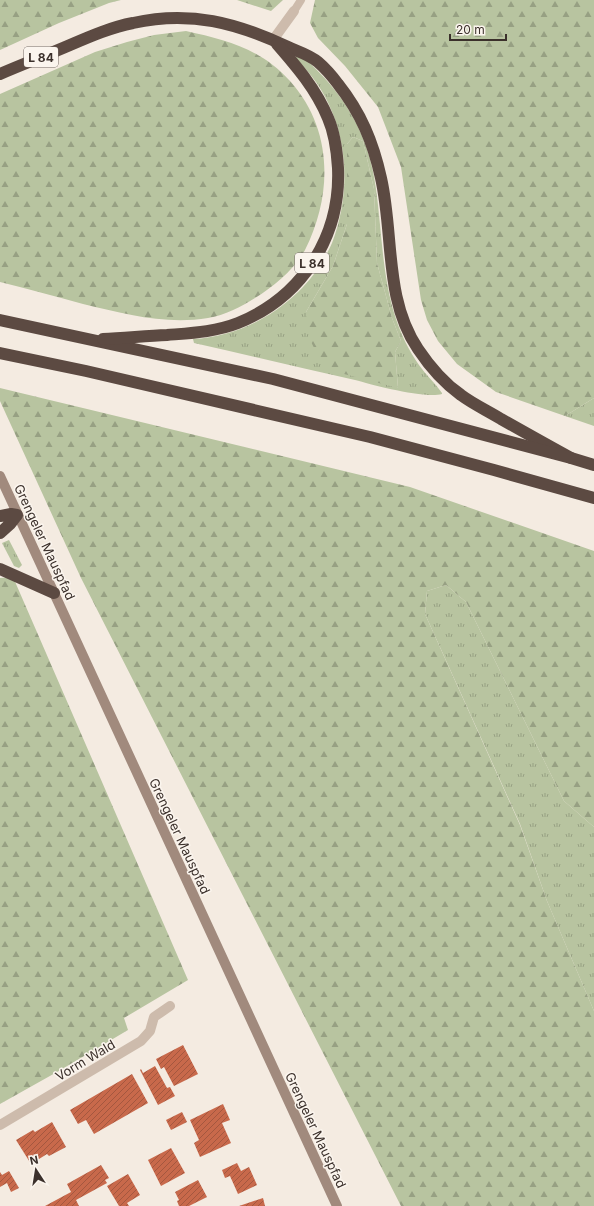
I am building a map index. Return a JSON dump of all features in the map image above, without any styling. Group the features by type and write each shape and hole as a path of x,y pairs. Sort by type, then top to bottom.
{"highway":[{"name":"L 84","path":"0,74 112,29 134,22 189,17 224,22 273,40 317,61 351,102 367,130 382,180 394,287 403,320 417,348 437,375 461,395 571,458"},
{"name":"L 84","path":"89,340 205,332 237,323 253,316 282,297 295,285 311,265 327,236 337,199 338,180 335,141 328,119 315,91 303,74 273,40"},
{"name":"L 84","path":"0,320 273,379 594,465"},
{"path":"0,353 370,437 594,498"},
{"path":"0,516 11,514 17,515 0,533"},
{"path":"0,569 54,593"}],"main road":[{"name":"Grengeler Mauspfad","path":"0,476 337,1206"}],"street":[{"path":"273,40 294,11"},
{"name":"Vorm Wald","path":"0,1125 141,1041 150,1031 154,1017 170,1006"}],"lane":[{"path":"294,11 301,0"}],"green space":[{"path":"0,0 121,0 109,3 59,23 0,50"},
{"path":"237,0 283,0 271,11"},
{"path":"315,0 594,0 594,398 565,416 496,392 457,364 438,341 427,320 421,300 401,167 378,107 345,66 318,38 310,23"},
{"path":"186,31 229,42 254,53 267,61 290,81 304,100 314,120 321,141 324,162 324,185 321,207 314,229 305,250 296,264 276,283 250,301 221,315 192,320 161,319 130,315 0,282 0,94 95,52 154,35"},
{"path":"296,55 303,57 331,85 352,116 361,133 373,169 385,271 391,303 403,336 412,354 442,394 424,395 399,391 194,343 193,339 213,337 232,332 251,324 285,304 313,276 332,243 344,194 342,144 326,98 312,77 295,58","holes":["353,137 363,141 374,189 377,263 392,318 401,341 395,352 398,388 306,312 333,266 347,224 347,144"]},
{"path":"353,137 363,141 374,189 377,263 392,318 401,341 395,352 398,388 325,369 309,338 306,312 333,266 347,224 347,144"},
{"path":"0,388 410,487 594,551 594,827 564,801 466,602 446,585 427,591 425,614 520,825 547,901 594,1011 594,1206 401,1206 81,578 0,401"},
{"path":"594,398 594,426 565,416"},
{"path":"9,540 22,565 19,568 14,566 2,543"},
{"path":"13,577 188,980 124,1018 128,1030 0,1104 0,578"},
{"path":"446,585 466,602 564,801 594,827 594,1011 547,901 520,824 425,614 427,591"}],"building":[{"path":"183,1045 198,1074 174,1086 164,1067 161,1069 156,1059"},
{"path":"155,1066 167,1088 170,1087 175,1096 158,1105 140,1070 141,1069 143,1073"},
{"path":"132,1074 148,1103 94,1134 86,1120 78,1124 70,1110"},
{"path":"223,1104 230,1120 222,1123 231,1143 200,1157 194,1143 199,1140 190,1120"},
{"path":"182,1112 187,1122 171,1130 166,1120"},
{"path":"52,1122 66,1147 49,1156 47,1154 31,1164 16,1140 33,1130 35,1132"},
{"path":"171,1148 185,1173 161,1186 148,1160"},
{"path":"237,1163 241,1171 249,1167 257,1185 238,1194 230,1176 225,1178 222,1170"},
{"path":"101,1165 109,1178 105,1180 107,1183 76,1200 79,1206 45,1206 71,1192 67,1184"},
{"path":"9,1171 19,1188 11,1192 7,1183 0,1187 0,1172 2,1175"},
{"path":"128,1174 140,1195 127,1203 129,1206 119,1206 107,1186"},
{"path":"198,1180 207,1197 189,1206 179,1206 177,1201 179,1200 175,1192"},
{"path":"263,1198 265,1206 239,1206"}]}
